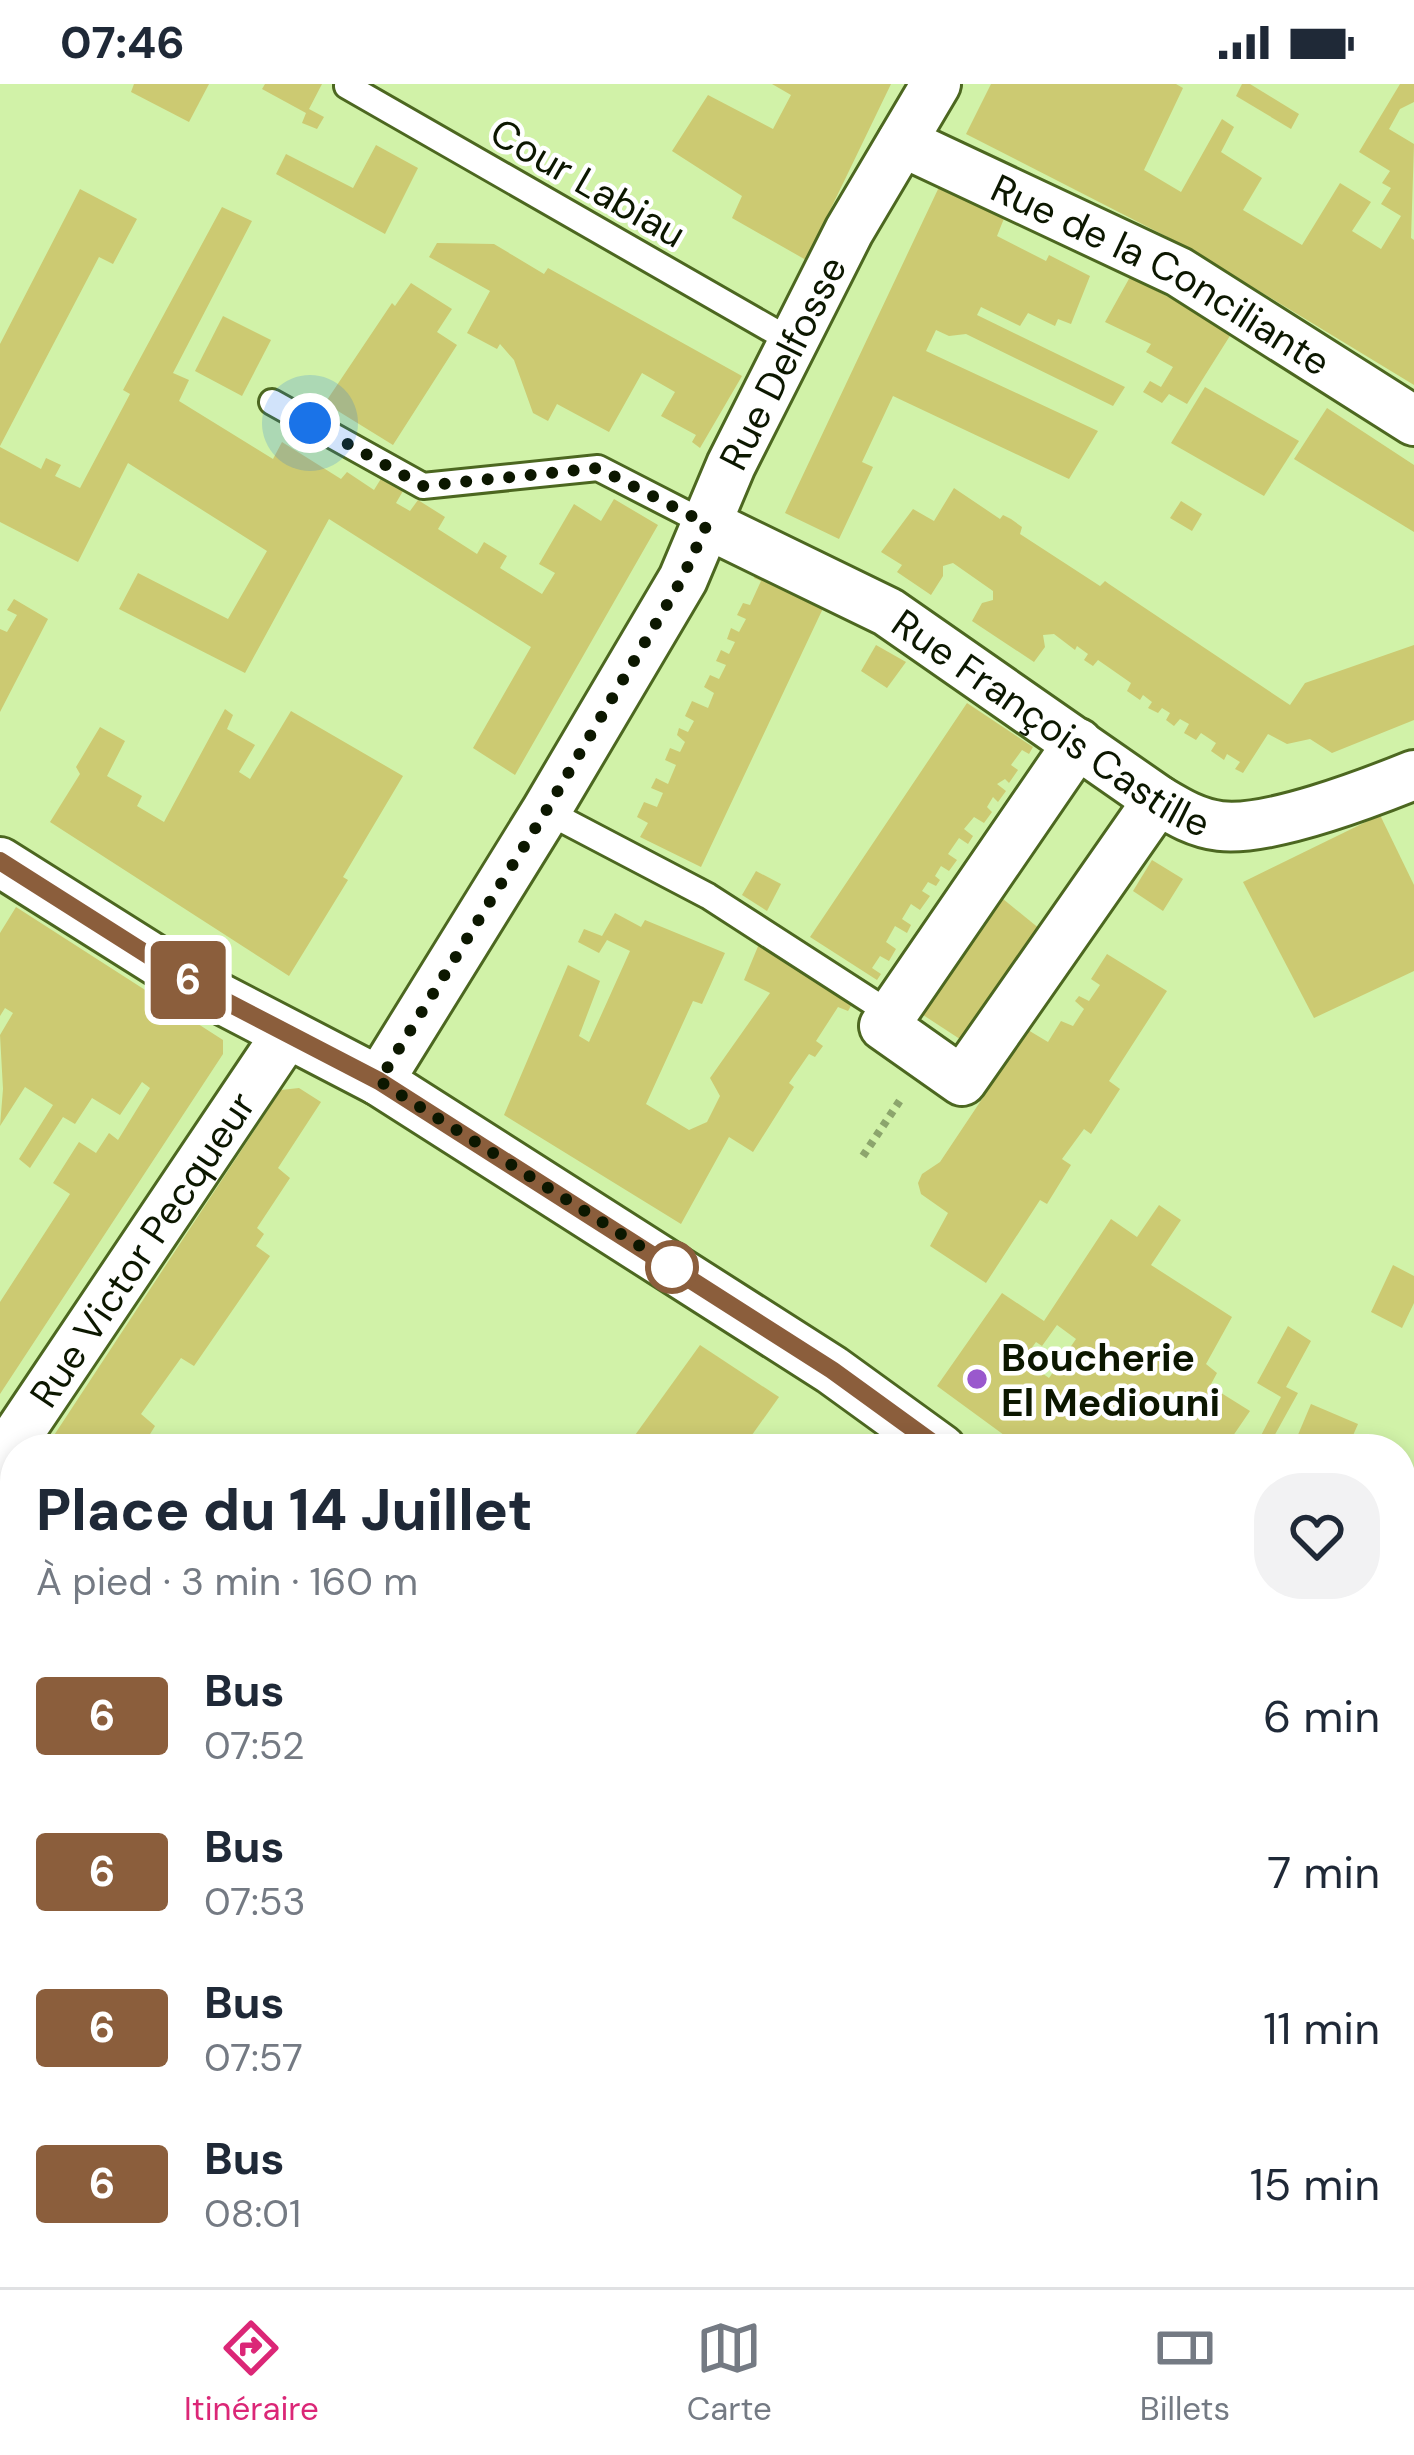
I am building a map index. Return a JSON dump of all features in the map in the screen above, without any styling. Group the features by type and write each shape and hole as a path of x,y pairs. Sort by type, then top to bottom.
{"street":[{"name":"Rue Delfosse","path":"379,1081 682,579 731,465 862,207 936,84"},
{"name":"Rue de la Conciliante","path":"902,142 1179,272 1414,421"},
{"name":"Rue François Castille","path":"707,524 888,612 1158,800 1205,823 1249,825 1276,820 1414,775"},
{"path":"1078,743 884,1026 962,1081 1158,800"},
{"path":"0,862 200,988 379,1081 832,1370 908,1434"},
{"name":"Rue Victor Pecqueur","path":"18,1434 286,1035"}],"lane":[{"name":"Cour Labiau","path":"347,86 794,342"},
{"path":"272,402 423,486 598,468 707,524"},
{"path":"546,811 708,896 891,1014"}],"building":[{"path":"134,84 209,84 189,122 131,92"},
{"path":"265,84 322,84 309,109 324,117 317,129 302,123 306,113 262,89"},
{"path":"772,84 891,84 806,260 732,218 742,196 672,151 708,95 773,129 791,95"},
{"path":"991,84 1176,84 1183,88 1144,170 1181,192 1222,119 1234,127 1221,152 1262,178 1243,210 1302,245 1340,183 1371,202 1352,231 1381,249 1401,216 1381,204 1391,188 1382,183 1390,171 1359,152 1400,84 1414,84 1414,102 1400,109 1389,129 1414,144 1414,385 1185,246 966,134"},
{"path":"1242,84 1250,84 1299,114 1291,129 1236,96"},
{"path":"376,145 418,168 385,234 276,174 286,154 353,188"},
{"path":"940,185 1005,216 997,236 1046,261 1049,255 1090,276 1071,324 1058,319 1055,326 1028,313 1020,326 981,307 977,315 1125,387 1113,406 966,334 949,336 936,330 926,351 1098,431 1069,479 893,396 862,462 873,467 839,539 785,513"},
{"path":"80,189 137,219 113,264 99,257 0,446 0,344"},
{"path":"222,207 252,221 173,373 189,380 179,401 273,459 282,442 341,479 347,472 374,490 382,477 403,491 396,503 410,511 418,500 445,517 438,529 477,554 484,542 507,556 500,568 542,594 555,573 539,564 574,504 601,521 614,499 658,525 515,775 473,748 531,647 329,519 245,673 119,609 138,573 228,619 267,551 128,463 78,562 0,522 0,447 41,469 46,458 61,465 55,476 80,488 130,394 123,390"},
{"path":"437,243 494,244 544,274 548,268 742,376 700,448 692,442 696,435 661,416 675,392 642,373 609,432 557,404 548,421 533,413 514,360 500,344 497,349 467,333 490,291 429,257"},
{"path":"1130,277 1233,331 1187,404 1169,394 1162,403 1143,392 1150,381 1161,387 1173,367 1146,352 1151,344 1105,322"},
{"path":"411,283 452,309 437,332 457,345 393,445 325,403 392,303 395,306"},
{"path":"223,316 271,340 242,396 195,371"},
{"path":"1205,387 1299,441 1264,496 1171,443"},
{"path":"1327,408 1414,465 1414,532 1294,459"},
{"path":"954,488 1000,519 1003,515 1011,519 1022,527 1020,534 1100,586 1105,581 1290,705 1305,683 1414,645 1414,720 1332,753 1310,739 1287,744 1268,734 1243,773 1235,769 1240,762 1227,754 1224,760 1211,751 1216,743 1201,733 1196,740 1184,733 1189,724 1180,719 1174,726 1166,720 1170,713 1148,708 1152,702 1127,691 1131,683 1098,660 1093,666 1084,660 1088,654 1077,646 1075,650 1054,634 1043,635 1045,647 1034,662 972,621 982,603 993,600 993,591 953,563 943,566 943,576 931,595 897,572 902,565 881,552 913,509 934,521"},
{"path":"1181,501 1202,514 1192,531 1170,518"},
{"path":"758,569 826,602 701,867 640,837 648,823 637,817 644,802 657,807 663,793 651,788 656,778 668,784 676,765 665,760 670,748 680,752 685,742 677,735 679,728 688,732 694,721 685,716 692,701 708,708 714,693 704,687 710,675 719,679 726,665 716,661 721,650 729,654 735,642 727,639 731,628 739,632 746,619 737,615 743,603 750,605 761,581 754,578"},
{"path":"14,599 48,619 0,712 0,629 7,632 17,615 7,610"},
{"path":"876,645 906,662 887,688 861,671"},
{"path":"967,703 1033,747 1029,754 1022,750 1011,765 1018,770 1009,783 1005,779 997,784 1006,791 998,802 993,797 987,807 992,812 984,823 974,817 964,829 973,836 968,844 959,838 948,854 957,860 949,871 941,866 936,886 928,882 922,891 930,896 920,910 911,904 902,919 911,925 907,933 895,926 886,942 896,949 889,961 880,956 872,968 881,974 877,980 810,937"},
{"path":"225,709 233,715 227,729 255,745 239,772 250,779 291,711 403,776 343,877 348,880 289,976 50,822 80,774 76,767 100,727 125,741 107,776 142,796 137,806 164,822"},
{"path":"1380,815 1414,885 1414,971 1314,1018 1243,882"},
{"path":"1152,860 1183,879 1163,911 1133,891"},
{"path":"756,871 781,884 767,911 742,895"},
{"path":"997,894 1046,934 969,1045 917,1011"},
{"path":"16,907 223,1040 223,1054 0,1394 0,1302 70,1194 53,1183 79,1142 96,1153 109,1133 118,1140 150,1088 142,1082 120,1115 92,1098 75,1124 63,1117 30,1168 19,1159 53,1105 25,1087 0,1126 0,1035 13,1013 5,1008 0,1016 0,933"},
{"path":"615,913 641,927 645,920 725,953 702,1004 693,1001 646,1104 689,1130 707,1122 720,1096 710,1078 770,993 744,980 759,944 852,1004 848,1011 838,1007 816,1041 823,1046 815,1057 809,1054 789,1083 794,1087 753,1152 729,1137 681,1224 504,1115 568,965 600,981 579,1036 589,1042 630,951 607,940 599,953 578,942 584,929 602,936"},
{"path":"1107,954 1167,991 1109,1081 1120,1089 1091,1134 1084,1129 1062,1159 1071,1165 1047,1204 1040,1200 986,1283 930,1246 948,1213 921,1194 918,1183 922,1174 940,1162 1028,1030 1048,1042 1061,1021 1073,1026 1084,1009 1075,1001 1079,996 1089,1001 1100,985 1091,979"},
{"path":"299,1088 321,1102 278,1168 290,1178 257,1228 264,1234 256,1246 270,1256 194,1366 181,1358 141,1414 155,1426 150,1434 55,1434 281,1090"},
{"path":"1159,1205 1181,1220 1151,1265 1232,1317 1206,1364 1217,1373 1210,1386 1250,1411 1234,1434 1003,1434 937,1386 1002,1293 1044,1321 1111,1219 1137,1237","holes":["1057,1325 1076,1339 1049,1378 1023,1360 1036,1342 1042,1346"]},
{"path":"1393,1265 1414,1276 1414,1303 1402,1328 1371,1312"},
{"path":"1288,1326 1311,1341 1286,1387 1298,1393 1275,1434 1262,1434 1281,1397 1257,1383"},
{"path":"700,1345 779,1397 753,1434 636,1434"},
{"path":"1311,1404 1358,1424 1354,1434 1298,1434"}],"bus line":[{"name":"6","path":"0,861 200,988 379,1081 832,1370 921,1434"}],"place":[{"name":"Boucherie El Mediouni","path":"977,1379"}],"route":[{"path":"310,423 423,486 598,468 707,524 682,579 546,811 379,1081 678,1270 672,1267"}]}
